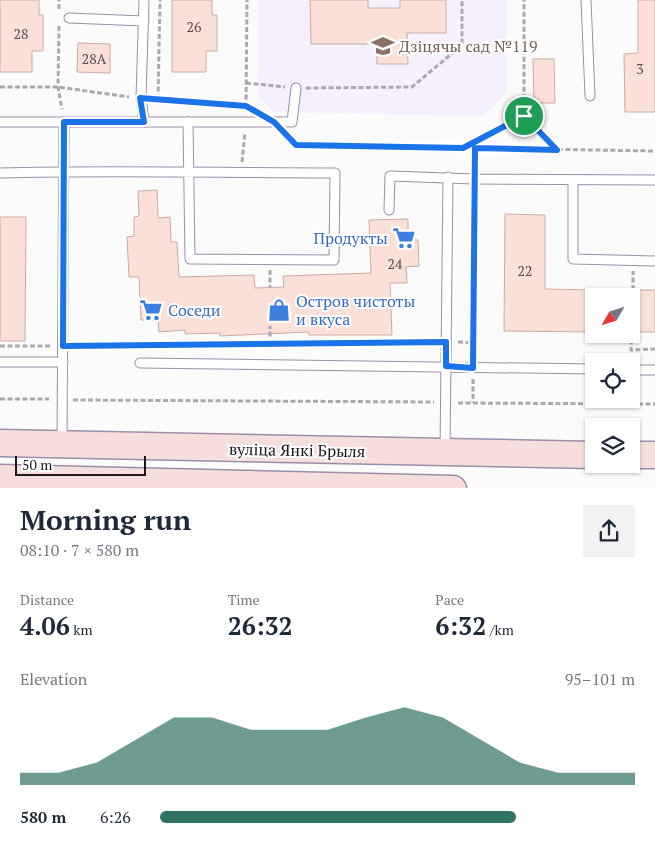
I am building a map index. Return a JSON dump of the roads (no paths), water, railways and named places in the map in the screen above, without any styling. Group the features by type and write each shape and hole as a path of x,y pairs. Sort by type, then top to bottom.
{"main road":[{"name":"вуліца Янкі Брыля","path":"0,443 445,454 585,455"},
{"path":"640,455 655,455"},
{"name":"вуліца Янкі Брыля","path":"0,478 65,484 453,488"}],"lane":[{"path":"144,0 140,98 144,122"},
{"path":"586,0 590,96"},
{"path":"69,18 144,21"},
{"path":"0,122 292,122 296,88"},
{"path":"62,445 64,122"},
{"path":"0,173 64,171 188,173 335,173 334,260 190,259 188,173 188,122"},
{"path":"389,210 390,176 474,179 655,180"},
{"path":"445,454 448,177"},
{"path":"573,180 573,259 655,261"},
{"path":"0,362 63,362"},
{"path":"140,363 585,369"},
{"path":"640,370 655,370"}],"place":[{"name":"Дзіцячы сад №119","path":"383,46"},
{"name":"Продукты","path":"404,238"},
{"name":"Соседи","path":"151,310"},
{"name":"Остров чистоты и вкуса","path":"279,310"}]}
